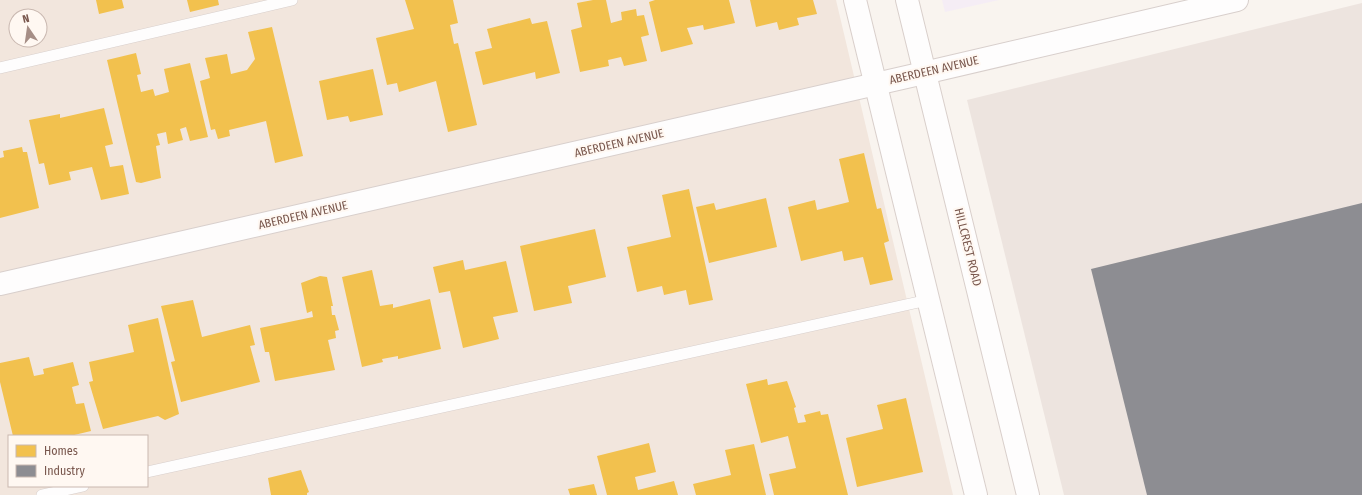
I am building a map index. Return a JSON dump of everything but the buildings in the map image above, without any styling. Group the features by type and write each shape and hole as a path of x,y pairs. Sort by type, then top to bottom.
{"street":[{"path":"855,0 976,495"},
{"name":"HILLCREST ROAD","path":"907,0 1028,495"},
{"name":"ABERDEEN AVENUE","path":"0,284 1237,0"}],"lane":[{"path":"0,68 292,0"},
{"path":"148,472 928,300"},
{"path":"42,495 78,487"}],"shaded area":[{"path":"0,0 836,0 953,495 0,495"},
{"path":"942,0 999,0 945,12"},
{"path":"1362,3 1362,495 1064,495 967,100"}]}
